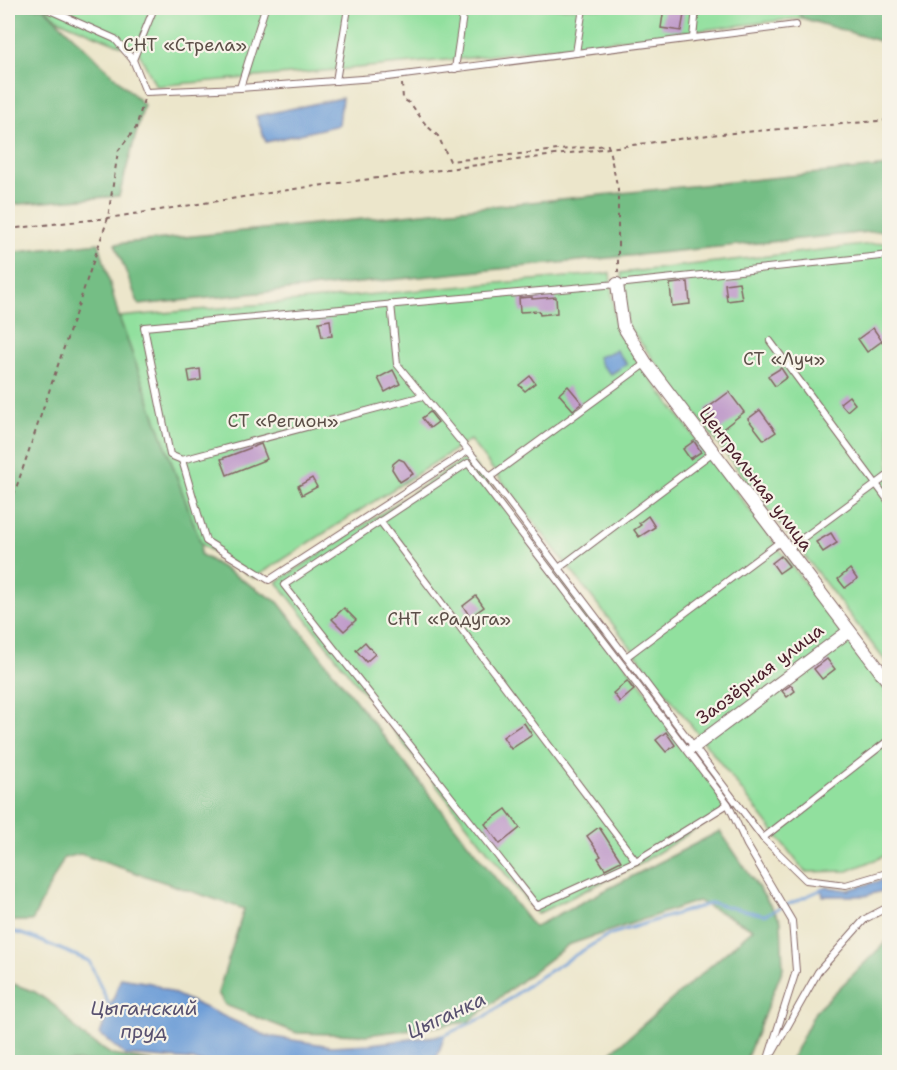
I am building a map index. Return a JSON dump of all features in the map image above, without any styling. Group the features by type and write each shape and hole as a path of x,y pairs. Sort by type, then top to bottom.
{"street":[{"name":"Центральная улица","path":"617,284 623,326 646,363 890,684"},
{"name":"Заозёрная улица","path":"694,747 849,631"}],"lane":[{"path":"45,8 115,39 133,60 146,92 240,88 401,76 796,25"},
{"path":"133,60 154,8"},
{"path":"240,88 265,8"},
{"path":"336,81 348,8"},
{"path":"455,69 464,8"},
{"path":"576,53 583,8"},
{"path":"693,38 696,8"},
{"path":"423,396 182,460 170,455 144,327 617,284 890,255"},
{"path":"391,304 397,364 490,477 763,838 806,880 846,885 890,872"},
{"path":"770,341 890,503"},
{"path":"490,477 646,363"},
{"path":"182,460 206,540 269,580 468,451"},
{"path":"559,568 713,452"},
{"path":"728,804 636,861 537,906 284,585 468,463 728,804 747,845 792,921 796,971 767,1062 818,972 866,919 890,906"},
{"path":"626,657 784,545 890,474"},
{"path":"380,521 636,861"},
{"path":"763,838 890,739"}],"path":[{"path":"401,76 403,99 411,104 426,125 438,136 450,161 608,145 618,189 617,284"},
{"path":"8,512 108,218 118,151 136,128 146,92"},
{"path":"8,229 108,218 301,188 709,135 890,120"}],"green space":[{"path":"8,8 44,8 144,105 119,196 8,205"},
{"name":"СНТ «Стрела»","path":"44,8 796,8 802,18 469,58 156,86 139,53 59,20"},
{"path":"796,8 889,8 889,44 802,18"},
{"path":"889,166 889,230 139,305 115,244"},
{"name":"СТ «Луч»","path":"889,242 889,666 627,325 621,273"},
{"path":"99,243 119,317 201,544 200,554 278,602 534,927 720,831 781,921 783,968 745,1062 600,1062 753,929 698,901 568,945 468,1022 367,1035 297,1033 225,1005 218,993 244,909 80,854 64,858 32,921 8,921 8,253"},
{"name":"СТ «Регион»","path":"610,273 616,330 889,695 889,854 848,871 805,872 470,440 254,578 201,544 119,317"},
{"name":"СНТ «Радуга»","path":"468,456 733,806 638,865 537,914 277,582"},
{"path":"889,939 889,1062 790,1062 815,1012"},
{"path":"8,982 35,992 55,1006 84,1037 112,1055 155,1062 8,1062"}],"water":[{"path":"342,98 339,125 266,142 256,116"},
{"path":"616,350 627,364 611,374 601,365 598,357"},
{"path":"889,878 889,889 865,896 823,896 821,889 828,887 848,890"},
{"name":"Цыганский пруд","path":"121,978 151,983 267,1036 331,1046 445,1035 437,1057 432,1062 199,1062 125,1055 100,1034"}],"building":[{"path":"664,8 685,9 681,31 661,28"},
{"path":"688,282 690,304 672,306 670,284"},
{"path":"739,282 742,299 727,301 725,284"},
{"path":"532,297 532,299 556,297 557,313 540,315 539,311 520,312 519,298"},
{"path":"330,320 332,336 322,337 319,322"},
{"path":"873,328 882,341 867,352 858,339"},
{"path":"781,368 787,377 775,386 768,376"},
{"path":"200,369 201,380 190,382 188,371"},
{"path":"393,370 400,384 385,392 378,378"},
{"path":"530,376 535,383 525,391 519,385"},
{"path":"568,386 582,403 573,410 559,394"},
{"path":"729,392 744,412 720,431 705,410"},
{"path":"849,396 855,404 847,411 840,403"},
{"path":"760,410 776,432 764,440 748,419"},
{"path":"430,412 438,422 430,428 422,418"},
{"path":"694,441 701,452 690,459 683,449"},
{"path":"261,444 267,459 227,475 221,459"},
{"path":"399,459 404,461 413,474 400,482 392,469 393,464"},
{"path":"312,478 317,487 302,495 298,486"},
{"path":"648,516 655,527 639,537 634,530"},
{"path":"831,533 837,543 823,552 816,542"},
{"path":"781,556 789,566 779,573 772,563"},
{"path":"850,569 857,579 845,588 838,579"},
{"path":"476,596 484,607 470,617 463,606"},
{"path":"344,608 356,620 344,631 332,619"},
{"path":"365,642 375,654 366,662 356,650"},
{"path":"827,659 835,669 822,679 814,669"},
{"path":"627,681 634,690 620,702 613,693"},
{"path":"791,685 795,691 787,697 782,691"},
{"path":"524,723 532,735 511,749 503,737"},
{"path":"666,732 675,745 666,752 656,740"},
{"path":"506,809 520,828 500,844 485,824"},
{"path":"599,827 621,861 605,869 598,858 601,856 587,836"}],"waterway":[{"name":"Цыганка","path":"442,1036 485,1017 535,980 608,935 712,903 764,915 823,889"},
{"name":"Цыганка","path":"8,930 89,961 112,1008"}]}
